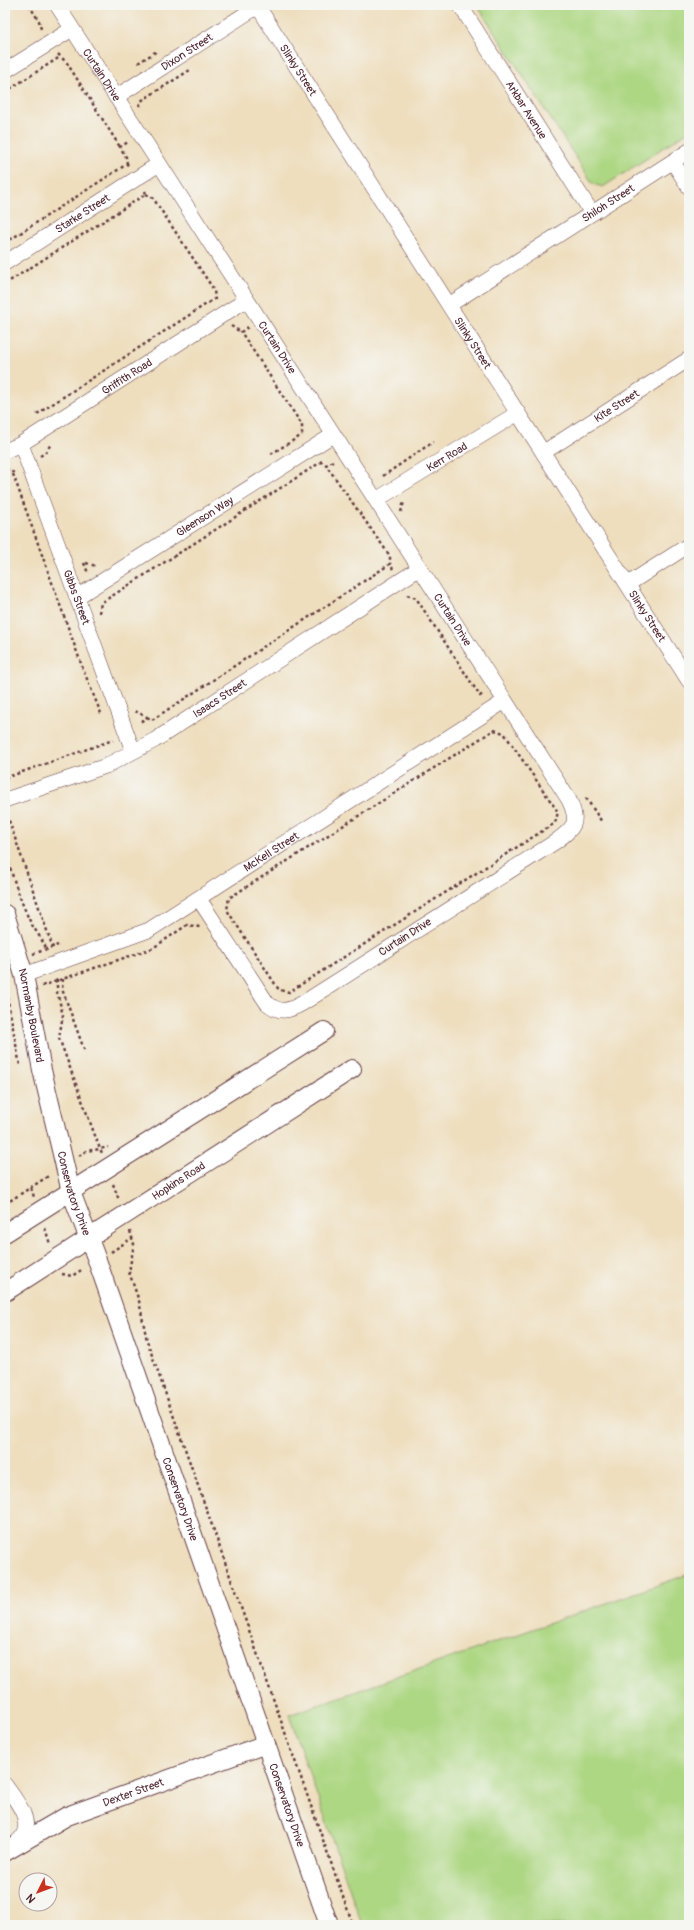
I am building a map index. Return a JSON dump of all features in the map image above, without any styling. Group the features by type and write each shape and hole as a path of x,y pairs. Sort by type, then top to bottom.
{"street":[{"name":"Curtain Drive","path":"57,5 569,800 574,813 574,824 565,835 303,1003 287,1011 280,1011 267,1003"},
{"name":"Dixon Street","path":"116,97 258,5"},
{"name":"Slinky Street","path":"258,5 689,681"},
{"name":"Arkbar Avenue","path":"460,5 592,213"},
{"path":"5,71 72,29"},
{"name":"Shiloh Street","path":"449,305 689,151"},
{"path":"672,162 689,187"},
{"name":"Starke Street","path":"5,263 159,164"},
{"name":"Griffith Road","path":"5,451 21,444 246,300"},
{"name":"Kite Street","path":"544,452 689,359"},
{"name":"Kerr Road","path":"376,500 518,413"},
{"name":"Gleenson Way","path":"77,597 333,435"},
{"name":"Gibbs Street","path":"21,444 133,751"},
{"path":"628,584 689,545"},
{"name":"Isaacs Street","path":"9,806 106,766 155,740 420,568"},
{"name":"McKell Street","path":"24,976 149,930 505,700"},
{"path":"199,899 267,1003"},
{"name":"Normanby Boulevard","path":"5,914 24,976 42,1070"},
{"path":"5,1233 324,1031"},
{"name":"Hopkins Road","path":"5,1292 352,1069"},
{"name":"Conservatory Drive","path":"42,1070 71,1192 329,1925"},
{"name":"Dexter Street","path":"8,1849 67,1816 266,1744"},
{"path":"5,1785 24,1813 26,1825 23,1836 8,1849"}],"path":[{"path":"29,5 39,21 41,29"},
{"path":"132,67 156,50"},
{"path":"5,92 60,57 67,63 120,147 126,157 127,164"},
{"path":"138,111 141,101 190,70"},
{"path":"120,147 140,135"},
{"path":"146,194 153,198 214,290 214,299 232,328 241,332 302,425 302,435 321,462 326,465"},
{"path":"35,415 214,299"},
{"path":"241,332 260,320"},
{"path":"226,332 232,328"},
{"path":"13,474 45,453 50,445 56,441"},
{"path":"381,477 433,442"},
{"path":"98,614 101,603 321,462"},
{"path":"5,468 13,474 83,668 104,719"},
{"path":"343,491 390,556 390,564 411,596"},
{"path":"400,514 404,502 409,498"},
{"path":"133,706 136,712 152,720 390,564"},
{"path":"406,595 416,598 480,696 496,686"},
{"path":"5,778 112,740 147,717"},
{"path":"267,1003 276,998 278,990 227,910 229,898 494,730 504,733 558,812 555,823 289,992 278,990"},
{"path":"110,733 112,740"},
{"path":"585,796 602,822"},
{"path":"9,806 6,813 53,947 58,981 57,992 63,1015 60,1038 100,1149 112,1146"},
{"path":"5,845 6,856 29,920 42,939 63,979 62,989 84,1052"},
{"path":"232,877 240,892"},
{"path":"63,979 153,948 187,925 199,927 203,934"},
{"path":"53,947 60,944"},
{"path":"5,985 20,1066"},
{"path":"5,1204 30,1188"},
{"path":"132,1238 134,1244 129,1272 139,1301 147,1341 353,1925"}],"green space":[{"path":"477,5 689,5 689,131 603,187 593,184"},
{"path":"689,1574 689,1925 362,1925 289,1715"}]}
